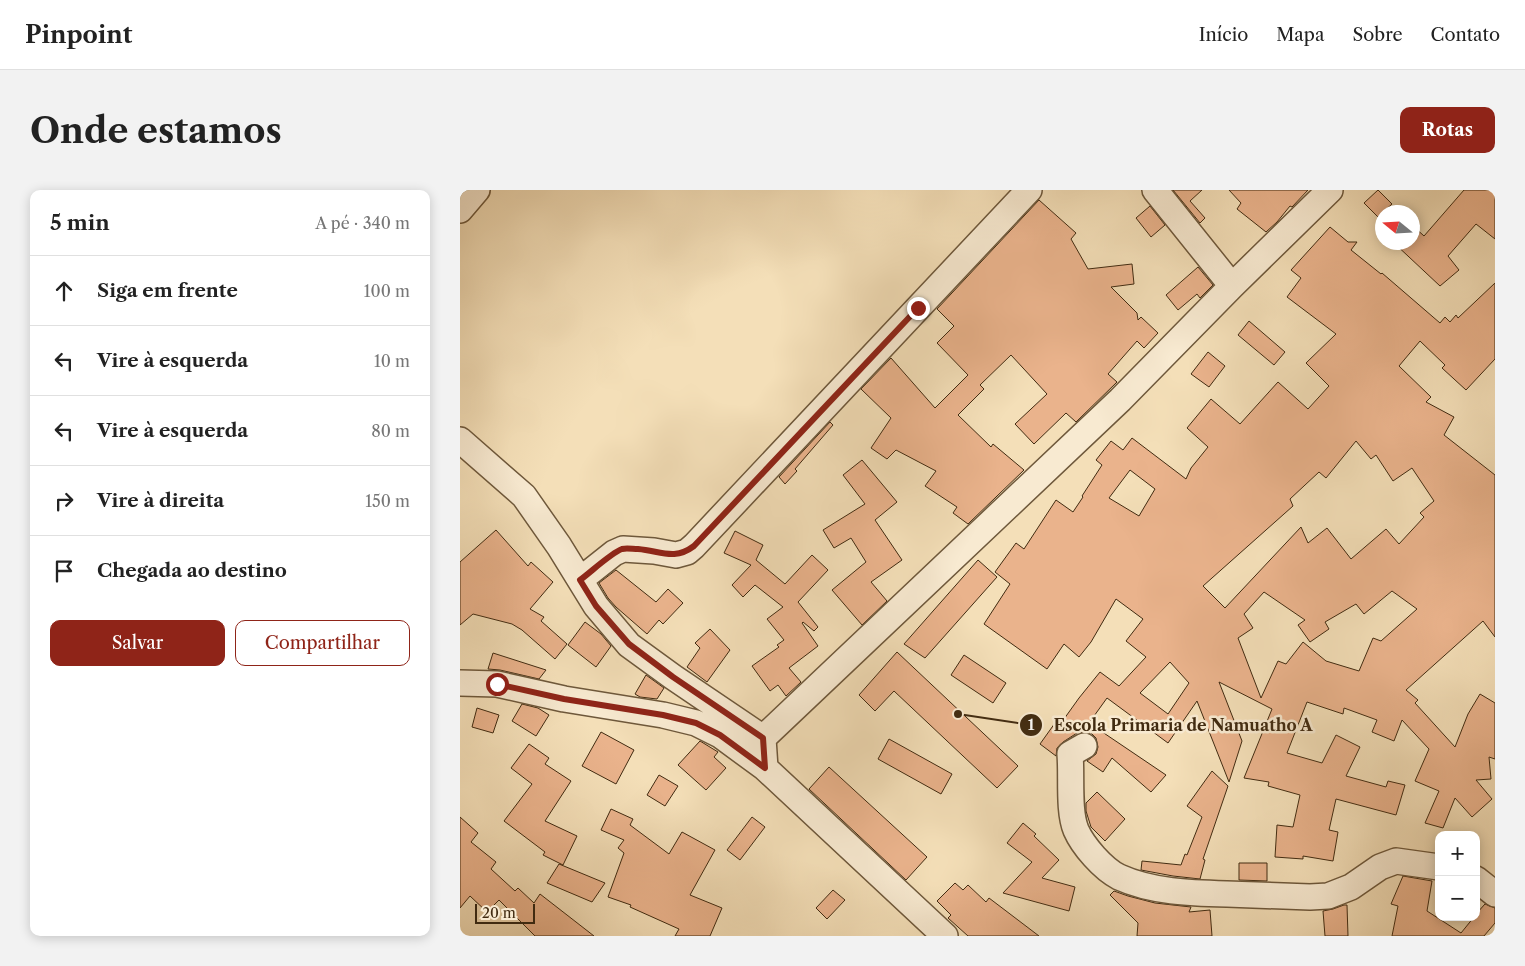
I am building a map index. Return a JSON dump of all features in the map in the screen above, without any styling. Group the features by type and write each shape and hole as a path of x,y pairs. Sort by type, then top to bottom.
{"street":[{"path":"460,210 477,190"},
{"path":"580,580 614,553 623,549 676,555 687,552 694,546 1028,190"},
{"path":"1155,190 1232,286"},
{"path":"763,738 1120,400 1330,190"},
{"path":"460,440 524,496 559,546 596,606 629,644 673,677 763,738"},
{"path":"460,683 497,684 564,699 663,715 696,723 720,735 765,768 945,936"},
{"path":"763,738 765,768"},
{"path":"1084,746 1070,754 1072,773 1071,805 1076,829 1091,855 1117,876 1146,887 1194,893 1328,896 1351,887 1380,867 1396,861 1435,866"},
{"path":"1480,882 1495,894"}],"building":[{"path":"1173,190 1202,190 1190,201 1205,218 1200,223"},
{"path":"1229,190 1308,190 1266,232 1237,209 1241,203"},
{"path":"1378,190 1392,204 1375,205 1375,214 1364,203"},
{"path":"1464,190 1495,190 1495,239 1476,224 1448,256 1459,270 1440,286 1402,250 1420,250 1420,232 1424,236"},
{"path":"1039,200 1076,233 1071,239 1088,269 1132,264 1134,284 1111,287 1137,313 1138,320 1141,317 1158,333 1144,348 1137,341 1108,374 1117,382 1076,422 1066,413 1034,444 1015,424 1047,394 1011,355 980,385 984,389 958,415 991,447 993,444 1024,470 968,524 953,513 957,507 925,486 936,471 896,450 887,459 871,448 891,418 861,389 891,358 935,408 968,375 937,343 954,326 937,309"},
{"path":"1150,206 1165,225 1151,237 1136,218"},
{"path":"1330,227 1348,242 1357,242 1351,250 1382,273 1440,323 1445,317 1450,322 1456,315 1458,318 1495,283 1495,359 1466,390 1442,368 1445,365 1420,341 1399,366 1431,397 1426,402 1454,417 1444,435 1495,475 1495,637 1483,621 1406,690 1418,700 1415,703 1455,747 1468,714 1480,694 1495,703 1495,759 1489,757 1491,779 1476,780 1492,799 1472,817 1455,798 1443,828 1425,823 1439,791 1415,781 1429,749 1402,720 1394,741 1372,732 1377,720 1344,708 1343,714 1307,702 1287,753 1322,763 1336,735 1360,747 1346,776 1386,787 1388,781 1405,785 1396,815 1336,799 1329,830 1338,832 1333,861 1303,856 1303,859 1275,857 1277,825 1293,827 1300,795 1268,786 1269,782 1244,778 1272,709 1219,682 1242,741 1229,782 1197,701 1168,743 1107,698 1089,723 1166,775 1151,792 1112,758 1103,772 1087,761 1096,754 1098,747 1096,738 1091,733 1077,733 1063,742 1057,748 1056,756 1040,744 1055,723 1059,726 1100,672 1119,686 1146,657 1126,641 1143,619 1116,599 1091,642 1079,657 1064,644 1047,669 984,624 1010,584 995,572 1016,543 1024,549 1056,500 1073,512 1102,465 1096,460 1111,441 1123,450 1132,438 1186,479 1191,468 1208,447 1187,428 1211,399 1240,424 1278,382 1308,409 1329,386 1306,363 1336,334 1287,297 1301,278 1291,270","holes":["1356,441 1371,459 1376,455 1393,481 1412,468 1434,501 1420,513 1424,517 1399,544 1386,529 1351,559 1327,528 1308,543 1301,527 1225,608 1203,586 1293,506 1290,499 1319,472 1326,478","1130,470 1155,489 1139,516 1109,498","1392,591 1417,609 1381,641 1373,638 1359,671 1326,661 1303,642 1286,664 1278,661 1261,698 1238,638 1253,628 1244,614 1264,592 1305,620 1298,625 1310,642 1329,629 1325,622 1356,604 1364,614","1170,662 1189,683 1168,714 1140,693"]},
{"path":"1198,267 1213,285 1200,298 1197,294 1178,310 1166,295"},
{"path":"1249,321 1285,352 1274,365 1238,335"},
{"path":"1208,352 1225,366 1209,387 1191,374"},
{"path":"830,422 833,425 795,469 797,471 785,484 779,477"},
{"path":"862,460 897,502 875,520 902,560 871,582 887,601 862,625 832,590 866,562 851,538 834,548 823,530 865,504 843,475"},
{"path":"496,530 528,566 531,562 553,582 530,609 544,617 541,621 567,644 555,659 522,630 512,624 473,614 460,625 460,562"},
{"path":"735,531 763,545 756,560 785,584 812,555 828,570 798,602 818,627 814,631 802,623 818,646 789,668 801,682 786,696 778,685 770,691 752,666 779,647 777,645 784,640 767,619 783,607 755,585 743,597 732,585 751,565 724,553"},
{"path":"978,560 997,577 925,658 904,644"},
{"path":"616,570 656,602 668,589 683,603 663,624 659,620 647,634 616,607 599,583"},
{"path":"585,622 601,634 611,646 596,667 568,645"},
{"path":"710,629 730,650 707,682 687,667 700,648 695,643"},
{"path":"897,652 1018,766 997,788 894,691 875,711 859,695"},
{"path":"493,653 546,670 539,679 488,669"},
{"path":"964,655 1006,683 993,703 951,675"},
{"path":"646,675 664,688 657,699 640,697 635,694"},
{"path":"522,704 538,708 549,715 536,736 512,721"},
{"path":"477,708 499,715 493,733 472,727"},
{"path":"601,732 634,750 616,784 582,766"},
{"path":"889,739 952,774 941,794 878,759"},
{"path":"700,741 718,752 714,757 726,768 706,790 678,765"},
{"path":"529,744 549,758 545,764 571,781 545,821 577,836 563,865 543,855 545,852 504,821 532,784 511,768"},
{"path":"829,767 927,857 906,880 809,789"},
{"path":"1212,771 1228,786 1203,859 1205,860 1200,879 1141,870 1142,861 1181,865 1202,817 1187,806"},
{"path":"659,775 678,786 665,806 647,795"},
{"path":"1097,792 1125,819 1105,841 1091,827 1086,811 1086,803"},
{"path":"611,809 633,819 630,825 669,854 682,832 715,850 690,895 722,908 710,936 675,936 679,929 630,907 631,905 608,897 624,853 618,848 624,840 601,830"},
{"path":"460,817 478,833 471,842 496,862 491,869 515,891 518,888 534,903 540,894 594,936 535,936 499,900 487,912 470,896 460,908"},
{"path":"752,817 765,827 740,860 727,850"},
{"path":"1023,823 1036,834 1034,836 1059,860 1042,878 1075,887 1069,911 1003,893 1032,862 1007,843"},
{"path":"1239,863 1267,863 1267,881 1239,880"},
{"path":"559,864 605,883 592,902 547,883"},
{"path":"1403,876 1432,881 1427,911 1435,916 1435,921 1442,921 1461,933 1471,921 1480,921 1480,910 1485,904 1495,908 1495,923 1484,936 1392,936 1398,906 1391,904"},
{"path":"955,883 963,890 968,885 986,902 989,898 1039,936 968,936 948,918 951,915 937,901"},
{"path":"833,890 845,900 827,919 816,908"},
{"path":"1114,891 1155,903 1191,907 1189,912 1210,910 1212,936 1137,936 1138,923 1110,895"},
{"path":"1347,905 1348,936 1325,936 1323,911"}],"place":[{"name":"Escola Primaria de Namuatho A","path":"958,714"}],"route":[{"path":"497,684 564,699 663,715 696,723 720,735 765,768 763,738 673,677 629,644 596,606 580,580 614,553 623,549 676,555 687,552 918,308"}]}
